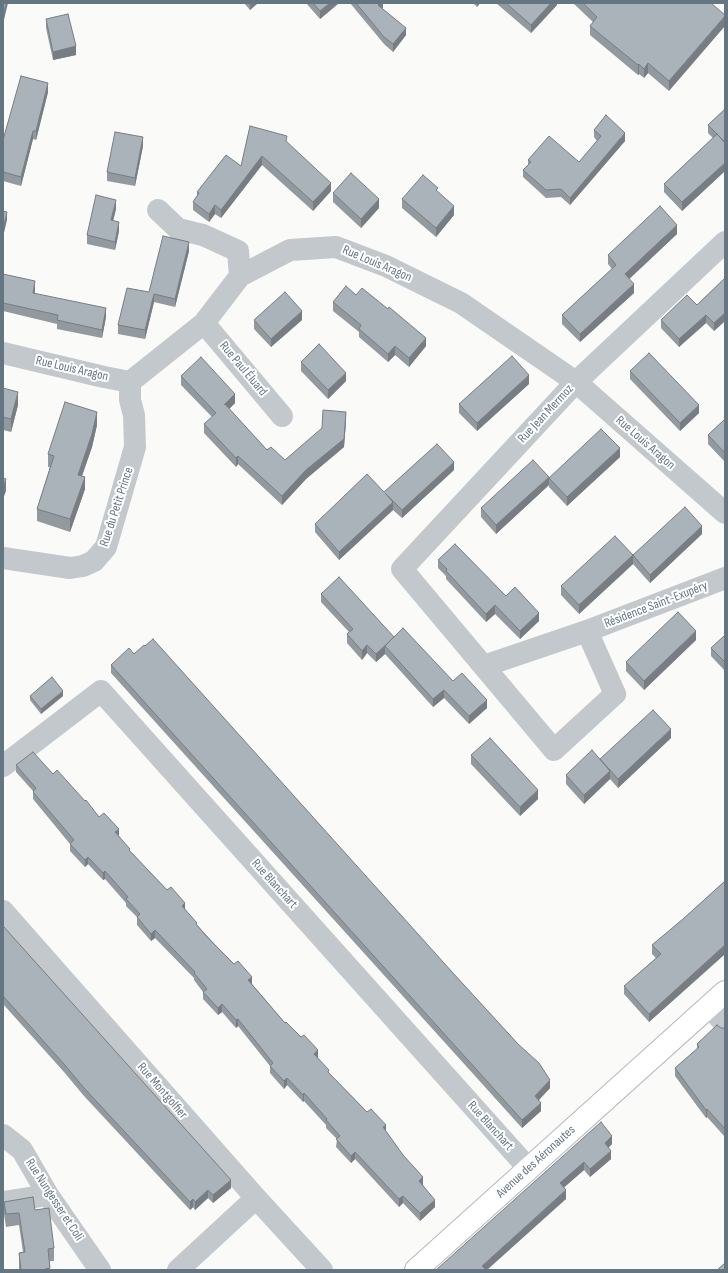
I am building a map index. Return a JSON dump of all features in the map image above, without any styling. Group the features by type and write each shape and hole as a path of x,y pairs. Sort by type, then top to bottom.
{"street":[{"path":"158,210 178,229 203,235 238,251 240,276"},
{"name":"Rue Jean Mermoz","path":"426,598 402,568 576,382 725,242"},
{"name":"Rue Louis Aragon","path":"3,354 130,382 204,323 240,276 290,250 336,247 386,266 462,303 576,382 725,513"},
{"name":"Rue Paul Éluard","path":"204,323 282,416"},
{"name":"Rue du Petit Prince","path":"3,558 70,568 83,566 94,561 106,547 135,447 134,416 130,400 130,382"},
{"name":"Résidence Saint-Exupéry","path":"484,666 587,631 725,578"},
{"name":"Résidence Saint-Exupéry","path":"426,598 554,750 615,694 587,631"},
{"name":"Rue Blanchart","path":"3,766 101,691 529,1169"},
{"name":"Rue Montgolfier","path":"3,911 256,1198 322,1270"},
{"path":"717,999 725,1024"},
{"name":"Avenue des Aéronautes","path":"416,1270 717,999"},
{"name":"Rue Nungesser et Coli","path":"3,1135 22,1150 48,1195 100,1270"},
{"path":"3,1202 48,1195"},
{"path":"178,1270 256,1198"}],"building":[{"path":"3,3 6,3 3,15"},
{"path":"313,3 330,3 320,11"},
{"path":"356,3 380,3 378,5 406,28 393,44 384,37"},
{"path":"506,3 551,3 531,25"},
{"path":"583,3 711,3 725,16 669,81 648,63 644,69 639,64 638,65 590,26 597,17"},
{"path":"68,14 76,46 53,52 46,19"},
{"path":"21,76 48,83 36,131 33,131 21,177 3,172 3,140"},
{"path":"725,109 725,142 708,125"},
{"path":"606,115 625,133 570,198 561,189 546,190 523,170 531,162 528,160 549,136 579,162 601,136 594,130"},
{"path":"250,126 287,136 286,141 331,183 313,202 262,156 221,210 215,205 209,214 193,202 199,193 197,192 226,155 241,166"},
{"path":"115,132 143,137 135,178 107,172"},
{"path":"717,134 725,143 725,163 682,202 664,184"},
{"path":"351,173 379,199 361,219 333,193"},
{"path":"423,175 438,188 436,190 454,206 436,228 402,199"},
{"path":"96,195 116,200 111,220 119,222 115,242 87,235"},
{"path":"660,206 677,225 625,274 634,284 580,334 562,315 616,265 608,255"},
{"path":"3,211 7,212 3,229"},
{"path":"163,236 189,242 175,299 154,294 145,330 118,325 127,288 149,292"},
{"path":"3,274 35,281 33,293 106,308 102,330 57,320 58,315 3,303"},
{"path":"725,278 725,313 714,323 706,315 679,339 661,320 687,295 697,305"},
{"path":"346,286 356,295 362,288 388,309 389,307 426,338 409,358 395,346 388,354 359,329 361,325 333,302"},
{"path":"285,292 302,311 271,339 254,320"},
{"path":"319,344 346,373 328,390 301,362"},
{"path":"649,353 699,405 680,423 630,371"},
{"path":"512,356 529,375 477,423 459,404"},
{"path":"201,357 235,394 225,404 267,450 271,447 285,460 322,428 323,410 346,412 344,439 306,470 282,496 238,456 236,458 204,424 216,413 181,376"},
{"path":"3,388 18,392 11,419 3,417"},
{"path":"65,402 97,412 92,434 78,475 85,477 70,519 37,509 54,456 48,454"},
{"path":"725,419 725,453 708,435"},
{"path":"601,429 620,448 567,497 549,478"},
{"path":"437,444 454,462 402,510 385,493 393,502 339,552 315,524 367,474 384,492"},
{"path":"533,460 549,477 496,525 481,508"},
{"path":"3,478 6,479 3,487"},
{"path":"685,507 702,526 650,575 633,555"},
{"path":"615,536 633,555 579,605 561,586"},
{"path":"455,544 506,596 515,587 539,613 520,631 495,605 486,614 446,571 447,569 438,560"},
{"path":"339,577 394,637 376,654 367,645 362,651 347,634 353,629 321,594"},
{"path":"678,612 696,631 644,681 626,662"},
{"path":"403,628 453,681 462,673 487,700 469,716 444,690 433,699 385,646"},
{"path":"725,635 725,662 711,648"},
{"path":"153,639 453,973 518,1044 539,1063 550,1080 535,1096 541,1103 522,1120 111,665 129,648 134,654"},
{"path":"52,677 63,691 41,709 30,696"},
{"path":"653,710 671,729 618,779 600,759"},
{"path":"490,738 538,790 520,807 471,755"},
{"path":"592,750 610,771 584,795 566,775"},
{"path":"33,752 53,774 57,770 85,801 86,800 99,817 104,813 119,829 115,832 130,849 129,850 167,890 171,887 185,903 182,906 207,937 234,964 238,961 252,977 248,980 285,1023 286,1022 301,1037 304,1035 318,1050 314,1054 329,1070 328,1072 367,1112 371,1109 386,1125 383,1127 403,1155 423,1177 419,1181 435,1200 420,1213 403,1196 399,1199 355,1152 351,1156 336,1139 340,1136 304,1093 303,1095 287,1078 284,1081 270,1066 273,1063 238,1019 236,1020 222,1004 218,1008 203,992 207,989 194,973 195,972 155,930 151,934 137,917 140,914 126,899 128,897 105,871 103,873 88,857 85,860 70,844 74,840 33,792 36,788 16,765"},
{"path":"725,881 725,945 649,1014 624,986 661,954 652,945"},
{"path":"3,926 231,1180 213,1195 208,1190 195,1202 193,1199 190,1202 84,1088 3,996"},
{"path":"717,1025 721,1028 725,1028 725,1129 707,1109 706,1110 675,1068 699,1047 697,1044"},
{"path":"601,1122 612,1136 605,1143 611,1151 590,1169 584,1162 560,1183 566,1190 482,1266 486,1270 436,1270"},
{"path":"33,1197 35,1210 49,1208 54,1248 48,1249 50,1268 45,1270 21,1270 19,1253 25,1252 19,1213 6,1214 4,1202"},
{"path":"725,1263 725,1270 717,1270"}]}
